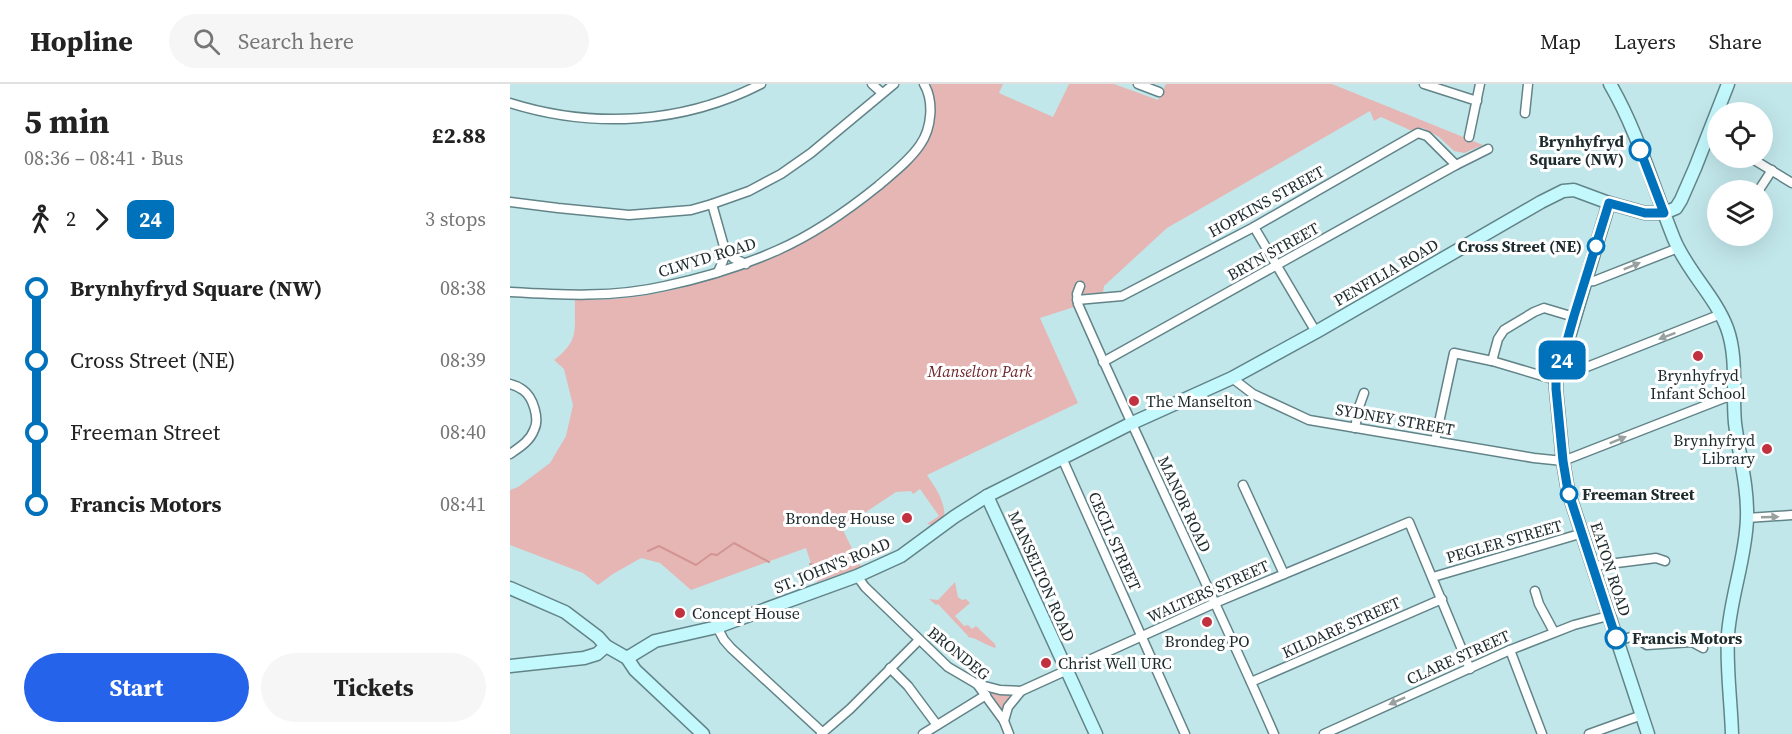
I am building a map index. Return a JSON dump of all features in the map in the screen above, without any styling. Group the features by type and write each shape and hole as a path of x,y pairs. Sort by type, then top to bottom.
{"street":[{"path":"510,103 536,111 584,118 636,120 680,113 738,96 760,84"},
{"path":"872,84 882,93"},
{"path":"510,202 629,215 691,210 712,204 748,191 781,174 811,153 894,84"},
{"name":"CLWYD ROAD","path":"510,292 574,296 606,295 665,286 746,264 808,236 854,205 902,166 922,143 928,128 931,107 924,84"},
{"path":"1138,84 1159,92"},
{"path":"1424,84 1477,102"},
{"path":"1469,137 1480,84"},
{"path":"1525,113 1528,84"},
{"path":"1610,84 1625,109 1678,248 1690,270 1721,314 1728,330 1735,396 1735,421 1745,482 1747,518 1728,636 1732,734"},
{"path":"1723,102 1728,84"},
{"name":"HOPKINS STREET","path":"1077,300 1122,296 1254,227 1418,133 1427,136 1456,165"},
{"path":"1664,213 1676,208 1707,147"},
{"name":"BRYN STREET","path":"1103,362 1488,149"},
{"path":"1768,168 1792,183"},
{"path":"1766,180 1772,170"},
{"name":"PENFILIA ROAD","path":"1130,424 1232,378 1563,191 1574,190 1645,213 1664,213"},
{"name":"EATON ROAD","path":"1609,203 1557,376 1563,461 1568,491 1648,734"},
{"path":"712,204 725,250 718,272"},
{"path":"1254,227 1316,332"},
{"path":"1585,282 1594,281 1678,248"},
{"path":"725,250 746,264"},
{"path":"1077,300 1080,286"},
{"name":"MANOR ROAD","path":"1077,300 1130,424 1274,734"},
{"path":"1492,361 1498,339 1504,330 1534,312 1544,308 1574,316"},
{"path":"1435,441 1454,353 1557,376 1569,374 1721,314"},
{"name":"SYDNEY STREET","path":"1232,378 1253,394 1309,420 1563,461"},
{"path":"510,384 525,391 533,404 536,416 535,429 525,444 510,454"},
{"path":"1355,428 1364,393"},
{"path":"1563,461 1727,397 1735,396"},
{"name":"ST. JOHN'S ROAD","path":"627,658 655,641 717,627 857,576 901,556 987,496 1130,424"},
{"name":"CECIL STREET","path":"1062,458 1185,734"},
{"path":"1244,485 1284,574"},
{"name":"MANSELTON ROAD","path":"987,496 1096,734"},
{"path":"1747,518 1792,515"},
{"name":"WALTERS STREET","path":"1021,691 1215,603 1409,522 1433,577"},
{"name":"PEGLER STREET","path":"1433,577 1583,533"},
{"path":"1593,566 1656,558 1665,561"},
{"name":"BRONDEG","path":"857,576 864,586 948,667 977,684 1004,721 1009,734"},
{"path":"1433,577 1470,669"},
{"path":"510,588 565,612 598,637 606,646 627,658 635,670 703,734"},
{"path":"1535,591 1539,604 1554,632"},
{"name":"KILDARE STREET","path":"1251,682 1442,599"},
{"name":"CLARE STREET","path":"1324,734 1510,650 1574,625 1608,616"},
{"path":"717,627 731,648 822,733 850,709 919,640"},
{"path":"1617,641 1631,637 1642,640 1647,645 1694,638 1703,648"},
{"path":"510,666 584,658 597,654 606,646"},
{"path":"1510,650 1542,734"},
{"path":"890,668 908,686 938,724"},
{"path":"977,684 1000,690 1021,691"},
{"path":"1004,721 1008,707 1021,691"},
{"path":"923,734 986,694"},
{"path":"1589,734 1642,715"}],"green space":[{"name":"Manselton Park","path":"931,84 1003,84 999,93 1053,117 1069,84 1114,84 1158,100 1166,84 1332,84 1483,145 1464,153 1454,151 1439,137 1423,128 1412,131 1381,117 1374,121 1370,111 1167,228 1104,286 1103,293 1082,294 1080,282 1072,296 1074,307 1040,318 1078,403 927,475 939,495 944,511 944,517 932,525 927,524 939,516 920,489 913,494 911,491 896,492 842,528 861,567 817,582 806,548 691,590 660,563 641,558 598,585 583,573 510,545 510,490 518,487 550,463 566,436 573,405 564,369 554,360 572,340 575,327 575,300 633,297 681,288 757,263 822,231 882,188 924,146 934,118"},
{"path":"955,582 958,597 970,603 955,616 964,626 968,625 972,629 976,626 995,644 996,648 968,637 938,604 936,605 929,599 938,600"},
{"path":"992,692 1012,696 1001,710"}],"waterway":[{"path":"648,551 659,546 696,565 711,554 717,555 734,543 769,562"},
{"path":"810,564 835,570"}],"bus line":[{"name":"24","path":"1616,638 1568,491 1556,380 1609,203 1645,213 1664,213 1640,150"}],"place":[{"name":"Brynhyfryd Square (NW)","path":"1640,150"},
{"name":"Cross Street (NE)","path":"1596,246"},
{"name":"Brynhyfryd Infant School","path":"1698,356"},
{"name":"The Manselton","path":"1134,401"},
{"name":"Brynhyfryd Library","path":"1767,449"},
{"name":"Freeman Street","path":"1569,494"},
{"name":"Brondeg House","path":"907,518"},
{"name":"Concept House","path":"680,613"},
{"name":"Brondeg PO","path":"1207,622"},
{"name":"Francis Motors","path":"1616,638"},
{"name":"Christ Well URC","path":"1046,663"}]}
